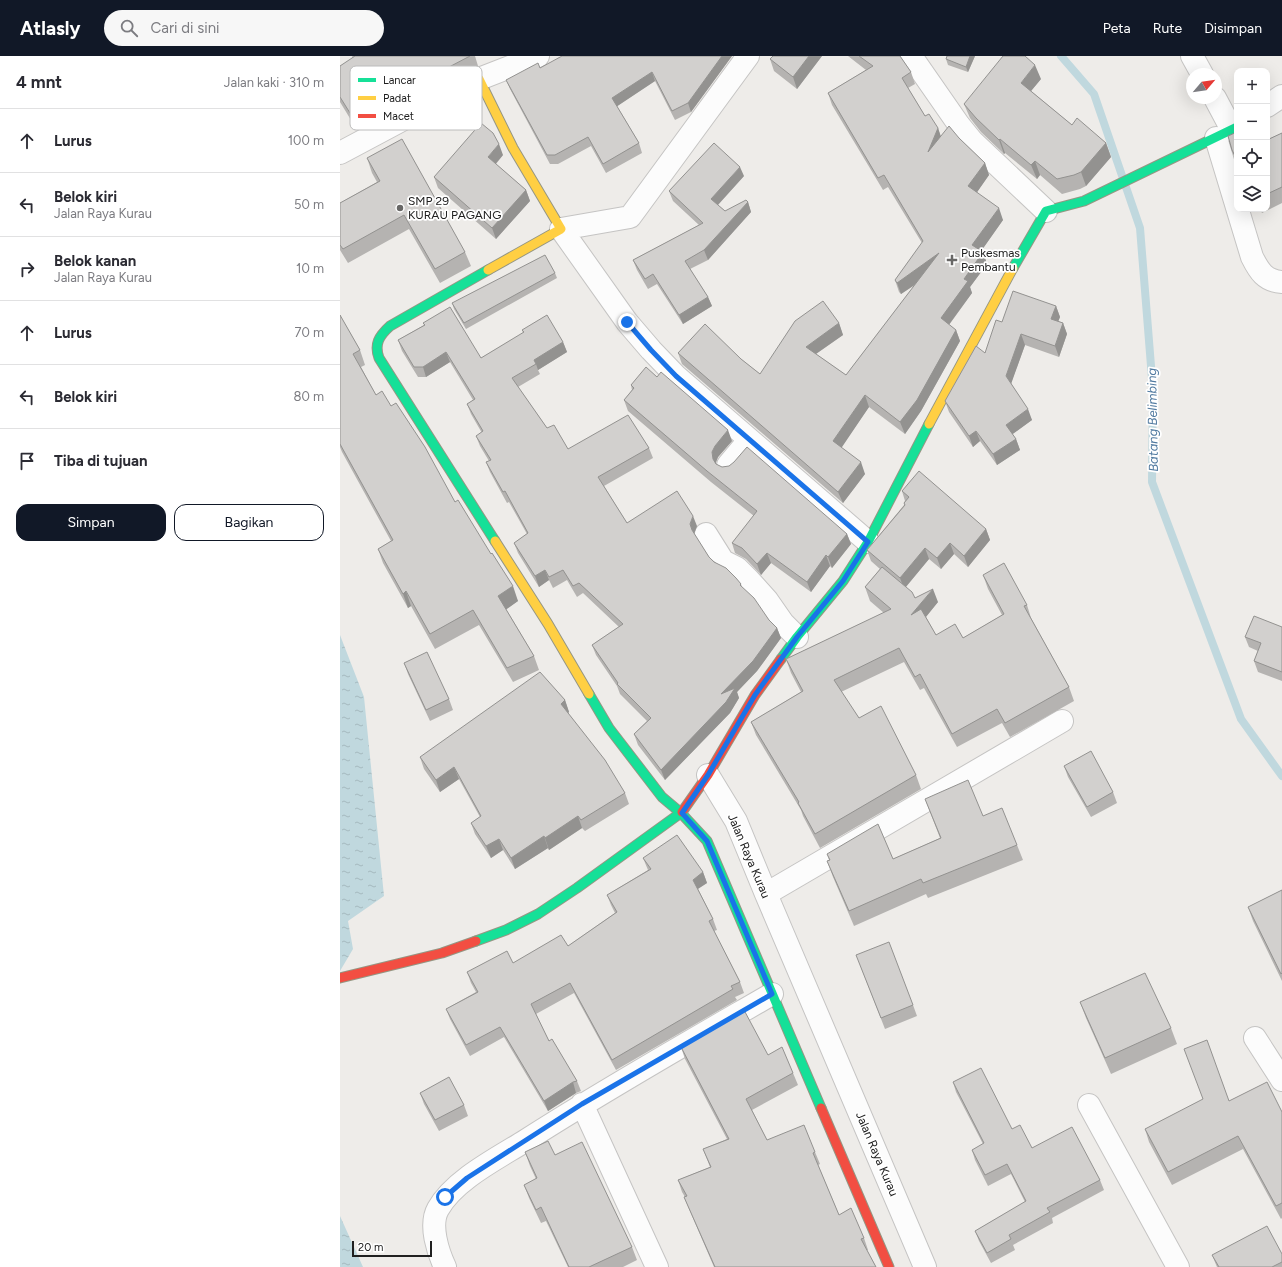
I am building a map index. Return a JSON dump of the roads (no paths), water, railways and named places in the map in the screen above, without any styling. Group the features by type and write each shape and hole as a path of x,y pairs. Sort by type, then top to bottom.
{"street":[{"path":"482,78 538,56"},
{"path":"748,56 630,217 561,229 390,326 377,339 376,351 383,365 548,624 609,728 662,797 682,813 707,841 889,1267"},
{"path":"911,56 959,125 972,141 1046,211"},
{"path":"1192,56 1199,68"},
{"path":"482,85 513,148 561,229 627,322 676,376 868,542"},
{"path":"1270,104 1282,96"},
{"path":"1217,104 1228,132 1252,257 1262,275 1274,281 1282,282"},
{"path":"340,153 383,130"},
{"path":"340,978 442,953 506,930 538,914 682,813 708,775 755,695 797,637 843,581 868,542 1004,283 1046,211 1084,201 1228,132"},
{"path":"728,465 749,440"},
{"path":"706,534 723,561 737,568 749,580 767,600 783,623 797,637"},
{"path":"766,894 1062,721"},
{"name":"Jalan Raya Kurau","path":"708,775 736,820 925,1267"},
{"path":"445,1267 436,1241 434,1224 437,1210 445,1197 467,1178 582,1104 772,994"},
{"path":"1255,1038 1282,1080"},
{"path":"582,1104 657,1267"},
{"path":"1089,1105 1178,1267"}],"water":[{"path":"340,635 364,697 384,896 348,921 353,949 340,971"},
{"path":"340,1216 363,1267 340,1267"}],"waterway":[{"name":"Batang Belimbing","path":"1061,56 1094,94 1140,228 1153,391 1152,482 1241,719 1282,776"}],"place":[{"name":"SMP 29 KURAU PAGANG","path":"400,208"},
{"name":"Puskesmas Pembantu","path":"952,260"}]}
